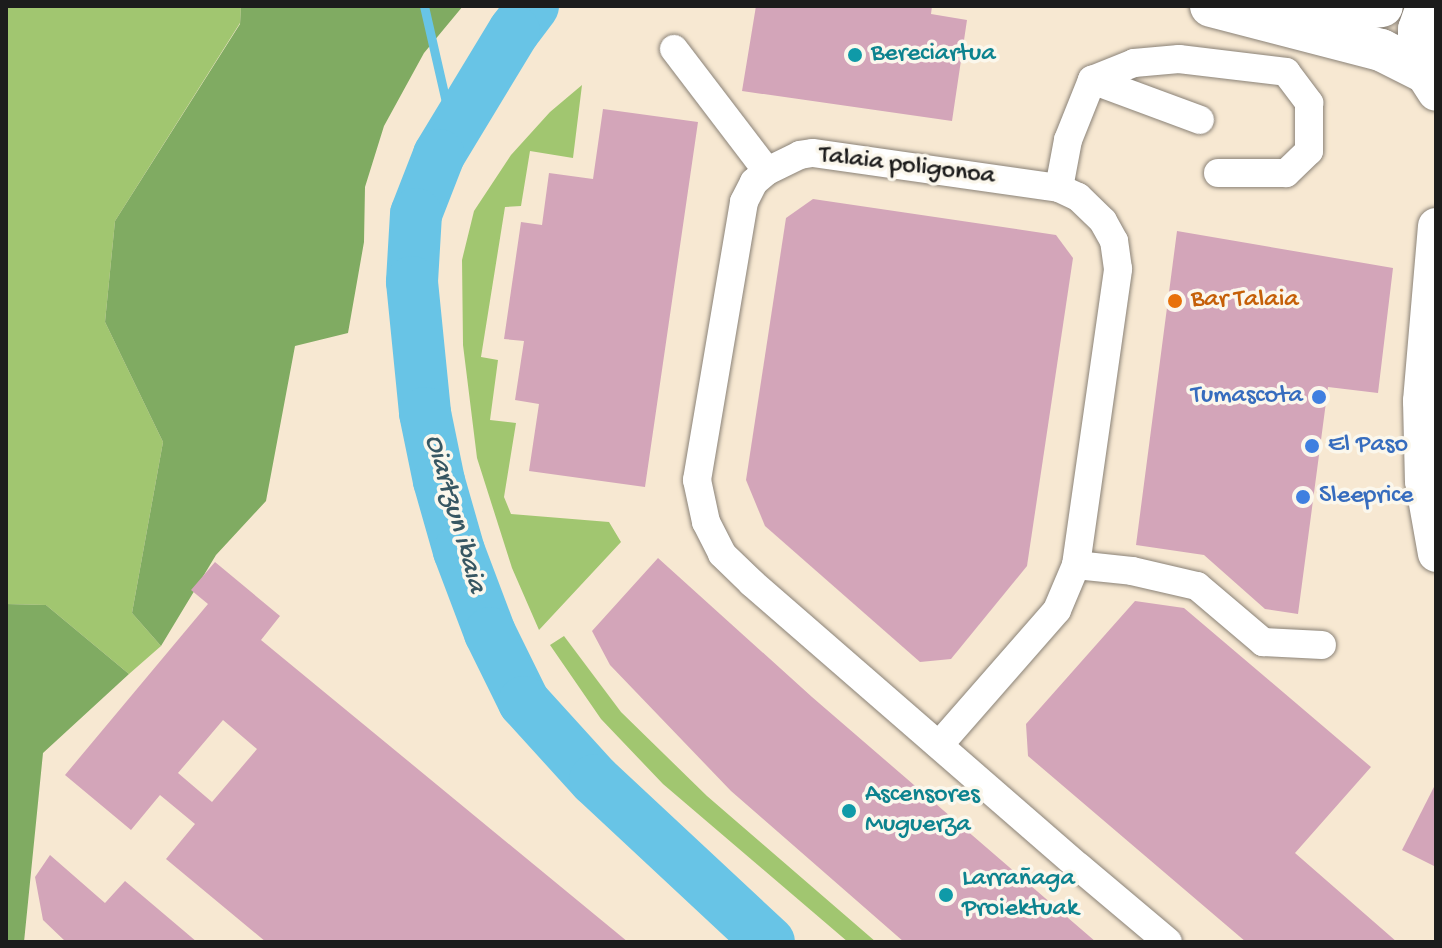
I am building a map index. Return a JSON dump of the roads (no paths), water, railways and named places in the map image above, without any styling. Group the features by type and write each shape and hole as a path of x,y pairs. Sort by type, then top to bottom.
{"highway":[{"path":"1211,6 1381,50 1429,82"},
{"path":"1302,6 1340,10 1382,6"}],"main road":[{"path":"1424,6 1416,29 1429,82"},
{"path":"1436,226 1421,401 1423,481 1436,554"}],"street":[{"path":"674,49 767,171 754,182 744,202 697,480 706,522 722,554 1168,942"},
{"path":"1059,188 1068,140 1092,80 1134,63 1179,59 1286,72 1309,103 1309,151 1286,173 1218,173"},
{"path":"1092,80 1200,120"},
{"name":"Talaia poligonoa","path":"767,171 780,162 812,153 1059,188 1078,197 1103,221 1114,241 1118,269 1076,565 1057,610 939,745"},
{"path":"1076,565 1132,571 1197,586 1263,642 1322,645"}],"waterway":[{"path":"424,6 453,133"},
{"name":"Oiartzun ibaia","path":"533,6 514,31 439,155 416,214 412,282 425,413 439,481 459,551 490,633 524,702 595,780 769,942"}],"place":[{"name":"Bereciartua","path":"855,55"},
{"name":"Bar Talaia","path":"1175,301"},
{"name":"Tumascota","path":"1319,397"},
{"name":"El Paso","path":"1312,446"},
{"name":"Sleeprice","path":"1303,497"},
{"name":"Ascensores Muguerza","path":"849,811"},
{"name":"Larrañaga Proiektuak","path":"946,895"}]}
